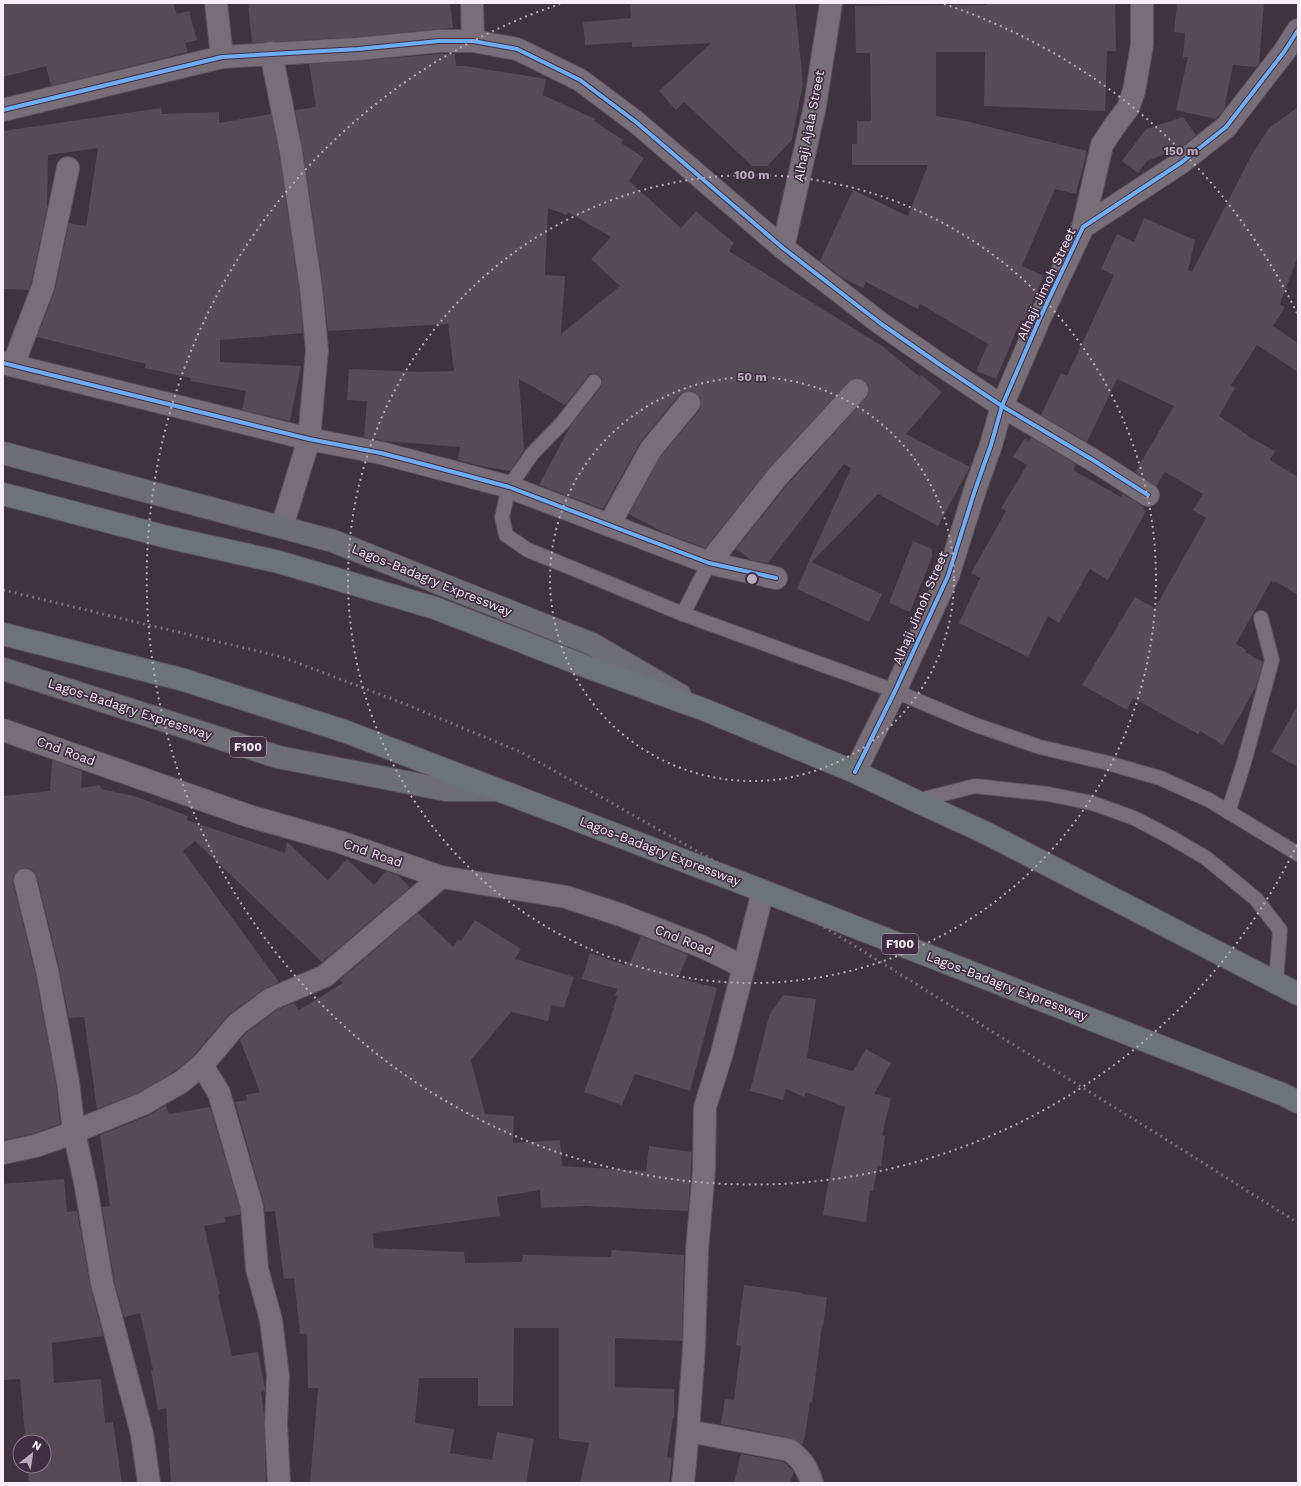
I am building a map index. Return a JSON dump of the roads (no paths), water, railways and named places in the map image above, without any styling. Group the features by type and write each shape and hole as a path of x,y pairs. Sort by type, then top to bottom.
{"highway":[{"name":"Lagos-Badagry Expressway","path":"3,494 171,538 279,562 435,608 584,666 705,710 855,772 986,833 1298,994"},
{"name":"F100","path":"12,636 191,683 344,731 501,790"},
{"name":"Lagos-Badagry Expressway","path":"501,790 1282,1094 1298,1102"}],"main road":[{"name":"Lagos-Badagry Expressway","path":"3,453 333,540 592,644 705,710"},
{"name":"Lagos-Badagry Expressway","path":"3,669 278,757 446,790 501,790"}],"street":[{"path":"216,3 222,57"},
{"path":"472,3 473,41"},
{"name":"Alhaji Ajala Street","path":"784,248 815,106 831,3"},
{"path":"1083,226 1102,145 1128,108 1134,91 1142,45 1142,3"},
{"name":"Alhaji Jimoh Street","path":"855,772 895,691 948,576 991,445 1002,406 1083,226 1182,162 1226,128 1284,52 1298,30"},
{"path":"3,110 222,57 358,49 438,41 473,41 517,49 580,80 636,122 784,248 880,323 1002,406 1094,460 1148,495"},
{"path":"271,53 292,159 311,288 317,350 309,439 282,527"},
{"path":"68,168 43,287 8,364 309,439 381,453 509,487 709,563 776,578"},
{"path":"709,563 778,476 857,390"},
{"path":"609,526 651,449 689,403"},
{"name":"Cnd Road","path":"3,730 249,816 340,842 442,877 566,897 621,915 703,947 744,967"},
{"path":"3,1153 35,1146 74,1132 143,1104 182,1082 202,1065 237,1024 271,999 325,976 442,877"},
{"path":"25,880 46,970 68,1082 74,1132 86,1187 102,1283 142,1434 149,1483"},
{"path":"683,1483 694,1348 697,1250 704,1170 705,1107 722,1053 763,891"},
{"path":"202,1065 219,1093 252,1207 257,1269 271,1320 278,1376 276,1424 279,1483"},
{"path":"688,1430 789,1450 798,1457 807,1468 812,1483"}],"lane":[{"path":"594,382 563,422 532,454 509,487 502,517 506,535 528,550 683,614 895,691 973,724 1040,747 1108,763 1160,778 1209,800 1298,854"},
{"path":"683,614 709,563"},
{"path":"1228,812 1246,758 1272,660 1261,618"},
{"path":"916,801 974,786 1048,794 1092,803 1134,818 1206,858 1256,899 1280,930 1276,982"}],"railway":[{"path":"3,590 282,657 400,702 521,752 750,881 1298,1223"}]}
